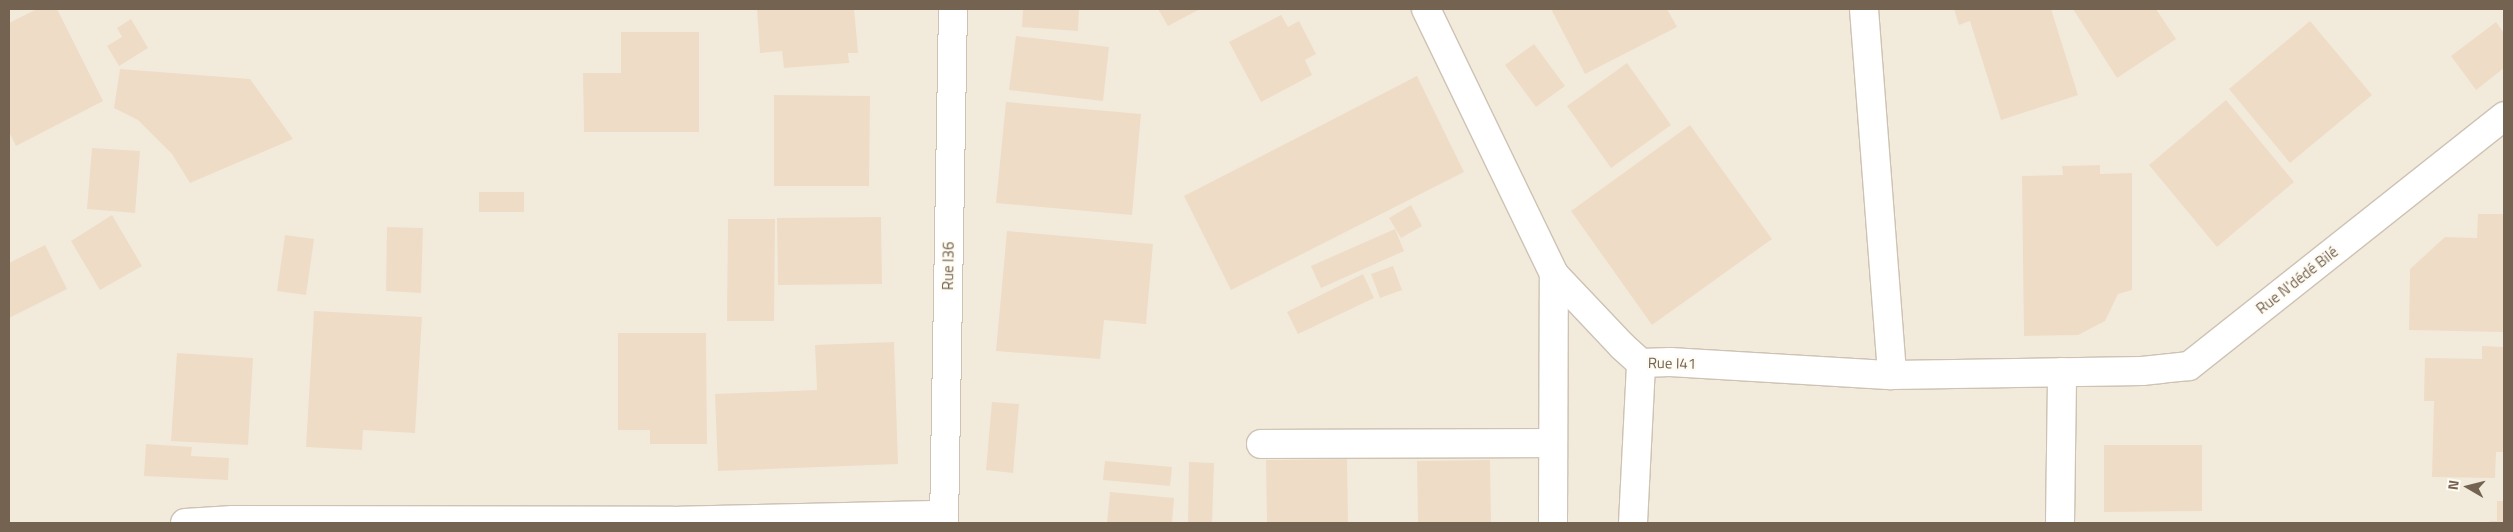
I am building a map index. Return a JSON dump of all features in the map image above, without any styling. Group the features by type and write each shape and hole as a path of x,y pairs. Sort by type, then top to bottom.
{"street":[{"name":"Rue I36","path":"944,519 953,9"},
{"name":"Rue I41","path":"1426,9 1554,274 1622,346 1641,363 1670,362 1892,375 2062,372"},
{"path":"1864,9 1892,375"},
{"name":"Rue N'dédé Bilé","path":"2062,372 2142,371 2189,366 2504,116"},
{"path":"1553,523 1554,274"},
{"path":"1633,523 1641,363"},
{"path":"2060,523 2062,372"},
{"path":"1260,444 1552,443"},
{"path":"185,523 672,522 944,519"}],"shaded area":[{"path":"9,9 2504,9 2504,523 9,523"}],"building":[{"path":"37,9 57,9 103,101 16,146 9,132 9,23"},
{"path":"757,9 854,9 858,53 848,53 849,63 784,68 782,51 760,53"},
{"path":"1023,9 1079,9 1078,31 1022,27"},
{"path":"1158,9 1200,9 1168,26"},
{"path":"1551,9 1667,9 1677,27 1585,74"},
{"path":"1954,9 2051,9 2078,95 2001,120 1970,21 1959,25"},
{"path":"2073,9 2156,9 2176,39 2117,78"},
{"path":"1281,15 1288,27 1299,21 1316,54 1305,60 1312,75 1261,102 1229,42"},
{"path":"131,19 148,48 119,66 107,46 122,37 117,28"},
{"path":"2310,21 2372,95 2290,163 2229,89"},
{"path":"2496,22 2504,33 2504,68 2476,90 2451,56"},
{"path":"621,32 699,32 699,132 584,132 583,73 621,73"},
{"path":"1016,36 1109,47 1103,101 1009,90"},
{"path":"1534,44 1565,86 1536,107 1505,65"},
{"path":"1627,63 1671,125 1611,168 1567,106"},
{"path":"120,69 250,79 293,139 190,183 172,154 138,120 114,108"},
{"path":"1417,76 1464,172 1231,290 1184,196"},
{"path":"774,95 870,96 869,186 774,186"},
{"path":"2226,100 2294,182 2217,247 2149,165"},
{"path":"1006,102 1141,114 1132,215 996,203"},
{"path":"1690,125 1772,239 1652,325 1571,211"},
{"path":"92,148 140,151 135,213 87,209"},
{"path":"2100,165 2100,174 2132,173 2132,290 2118,294 2105,321 2078,335 2024,336 2022,176 2063,175 2062,166"},
{"path":"479,192 524,192 524,212 479,212"},
{"path":"1411,205 1422,226 1401,238 1389,218"},
{"path":"2478,214 2504,214 2504,332 2409,330 2410,269 2445,237 2477,238"},
{"path":"112,215 142,266 100,290 71,241"},
{"path":"881,217 882,284 778,285 777,218"},
{"path":"728,219 775,219 774,321 727,321"},
{"path":"387,227 423,228 421,293 386,291"},
{"path":"1395,229 1404,251 1321,288 1311,266"},
{"path":"1007,231 1153,244 1146,324 1104,320 1100,359 996,351"},
{"path":"285,235 314,239 306,295 277,291"},
{"path":"45,245 67,289 9,318 9,263"},
{"path":"1393,266 1402,290 1380,298 1371,274"},
{"path":"1363,274 1374,298 1298,334 1287,312"},
{"path":"314,311 422,317 415,433 363,430 362,450 306,447"},
{"path":"618,333 706,333 707,444 650,444 650,430 618,430"},
{"path":"894,342 898,464 718,471 715,394 817,390 815,345"},
{"path":"2482,346 2504,347 2504,452 2496,452 2495,478 2432,477 2434,401 2424,401 2425,358 2482,359"},
{"path":"177,353 253,358 248,445 171,441"},
{"path":"992,402 1019,404 1013,473 986,470"},
{"path":"146,444 192,447 191,456 229,458 228,480 144,476"},
{"path":"2104,445 2202,445 2202,511 2104,512"},
{"path":"1347,459 1348,523 1267,523 1266,460"},
{"path":"1490,460 1491,523 1418,523 1417,461"},
{"path":"1105,461 1172,467 1170,486 1103,480"},
{"path":"1189,462 1214,463 1212,523 1188,523"},
{"path":"1110,492 1174,498 1172,523 1107,523"},
{"path":"2497,501 2504,501 2504,523 2490,523 2490,521 2497,521"}]}
